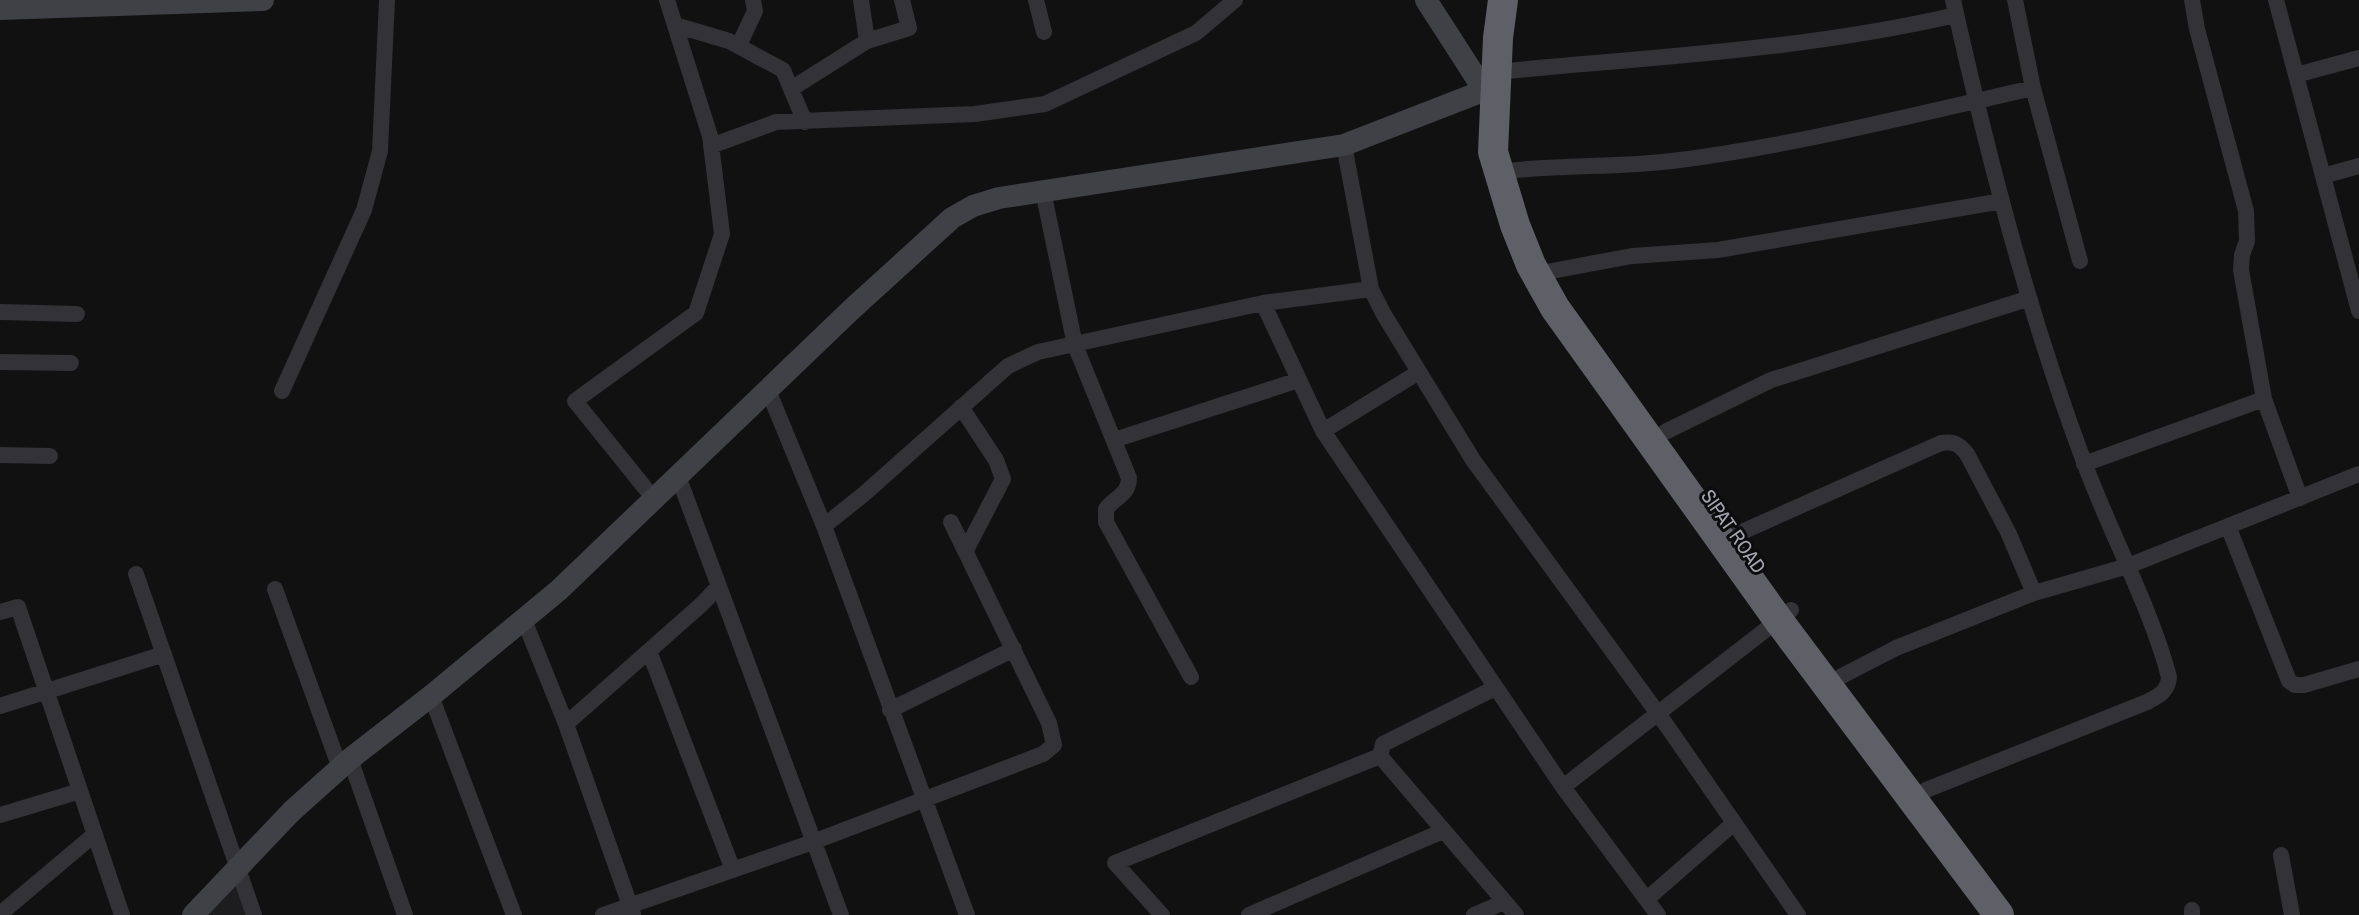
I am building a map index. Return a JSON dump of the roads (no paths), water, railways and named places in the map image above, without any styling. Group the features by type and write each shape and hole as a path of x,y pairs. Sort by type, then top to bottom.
{"highway":[{"name":"SIPAT ROAD","path":"1503,0 1492,83 1496,121 1507,171 1555,308 1785,615 1999,915"},
{"name":"SIPAT ROAD","path":"1544,272 1665,432 1735,535 1785,615 1840,677 2017,915"}],"street":[{"path":"0,9 263,0"},
{"path":"282,391 364,210 380,151 387,0"},
{"path":"654,499 575,401 696,313 722,234 711,146 704,115 667,0"},
{"path":"739,45 755,12 753,0"},
{"path":"861,0 867,41"},
{"path":"791,89 867,41 909,28 902,0"},
{"path":"1036,0 1044,32"},
{"path":"711,146 777,122 975,114 1045,104 1196,33 1235,0"},
{"path":"1426,0 1492,83"},
{"path":"2015,0 2033,88 2080,261"},
{"path":"2192,0 2197,29 2246,211 2247,241 2242,255 2241,270 2264,399 2300,498"},
{"path":"2276,0 2323,176 2355,281 2359,311"},
{"path":"192,915 292,811 345,763 431,696 559,590 952,218 973,206 999,198 1344,145 1492,83 1893,30 1955,8 1975,101 2027,299 2084,464 2128,566 2167,669 2168,686 2162,693 2147,702 1926,790"},
{"path":"675,25 739,45 783,70 805,122"},
{"path":"2296,75 2359,58"},
{"path":"1507,171 1670,161 1824,135 2033,88"},
{"path":"1344,145 1371,289 1419,372 1473,460 1658,713 1798,915"},
{"path":"2323,176 2359,166"},
{"path":"1043,191 1075,345 1129,478 1129,486 1124,494 1106,509 1106,522 1191,677"},
{"path":"1544,272 1632,256 1718,250 2002,201"},
{"path":"824,526 864,494 1008,366 1038,352 1179,319 1263,303 1371,289"},
{"path":"1665,432 1771,380 2027,299"},
{"path":"1263,303 1323,431 1563,787 1658,915"},
{"path":"0,312 77,314"},
{"path":"0,362 71,363"},
{"path":"1323,431 1419,372"},
{"path":"1114,440 1299,380"},
{"path":"768,390 824,526 967,915"},
{"path":"2084,464 2264,399"},
{"path":"962,407 996,460 1003,479 966,550"},
{"path":"1735,535 1828,491 1941,443 1951,442 1960,445 1967,454 2008,532 2034,593"},
{"path":"0,455 50,456"},
{"path":"1840,677 1896,648 2034,593 2128,566 2359,474"},
{"path":"678,476 841,915"},
{"path":"603,915 631,910 813,842 1043,754 1054,745 1049,723 951,522"},
{"path":"2228,526 2289,681 2295,685 2304,685 2359,669"},
{"path":"136,574 254,915"},
{"path":"566,724 650,651 719,586"},
{"path":"275,589 405,915"},
{"path":"0,612 18,607 49,692 122,915"},
{"path":"1563,787 1785,615"},
{"path":"524,620 566,724 631,910"},
{"path":"890,710 1014,649"},
{"path":"650,651 733,870"},
{"path":"0,706 164,654"},
{"path":"1380,756 1383,744 1496,688"},
{"path":"431,696 514,915"},
{"path":"1380,756 1516,915"},
{"path":"1162,915 1115,863 1380,756"},
{"path":"0,815 80,791"},
{"path":"1647,899 1734,823"},
{"path":"1249,915 1443,831"},
{"path":"0,914 95,834"},
{"path":"2281,855 2292,915"},
{"path":"1474,915 1504,902"}]}
